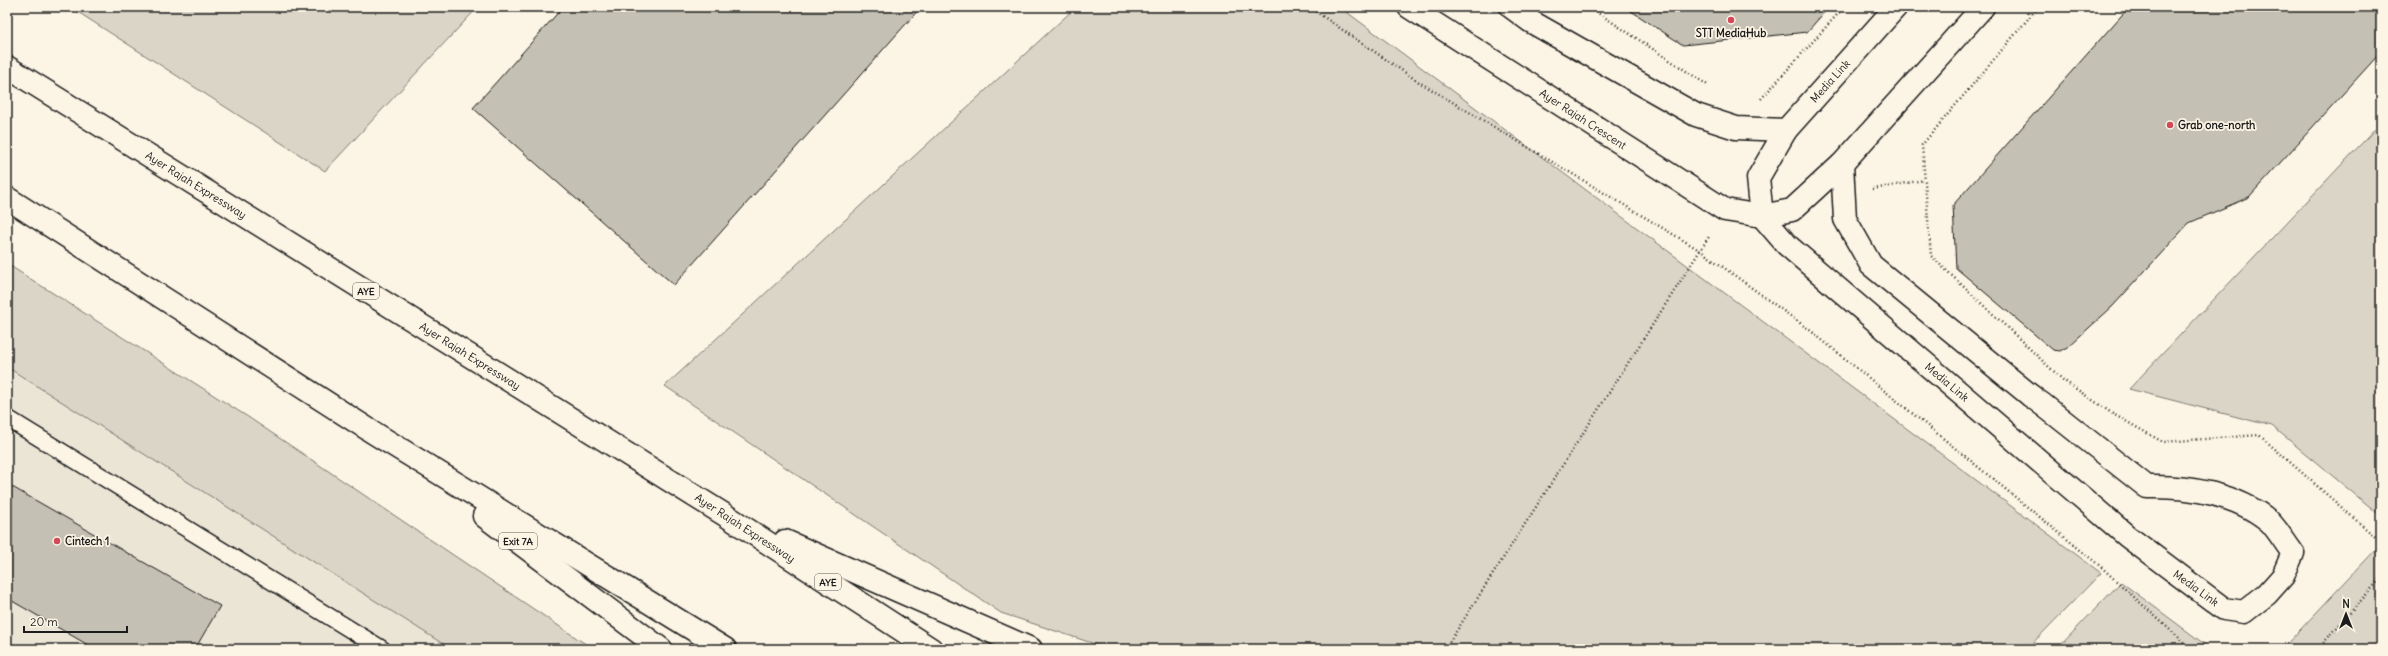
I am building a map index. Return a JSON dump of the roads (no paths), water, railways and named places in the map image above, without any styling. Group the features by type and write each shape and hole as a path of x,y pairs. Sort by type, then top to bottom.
{"main road":[{"name":"Ayer Rajah Crescent","path":"1409,7 1725,210 1762,216"},
{"path":"1511,7 1530,21 1696,115 1736,128 1786,130"},
{"name":"Media Link","path":"1842,164 1845,220 1871,264 2037,400 2147,487 2168,487 2234,499 2269,522 2293,553 2283,576 2266,594 2244,612 2224,609 2127,536 1787,245 1762,216 1758,178 1786,130 1896,7"},
{"path":"1762,216 1792,210 1842,164 1983,7"},
{"name":"Ayer Rajah Expressway","path":"7,67 725,515 931,649"},
{"path":"7,198 374,433 725,649"},
{"name":"Exit 7A","path":"374,433 661,649"},
{"path":"725,515 1031,649"}],"lane":[{"path":"7,418 382,649"}],"place":[{"name":"STT MediaHub","path":"1731,20"},
{"name":"Grab one-north","path":"2170,125"},
{"name":"Cintech 1","path":"57,541"}]}
